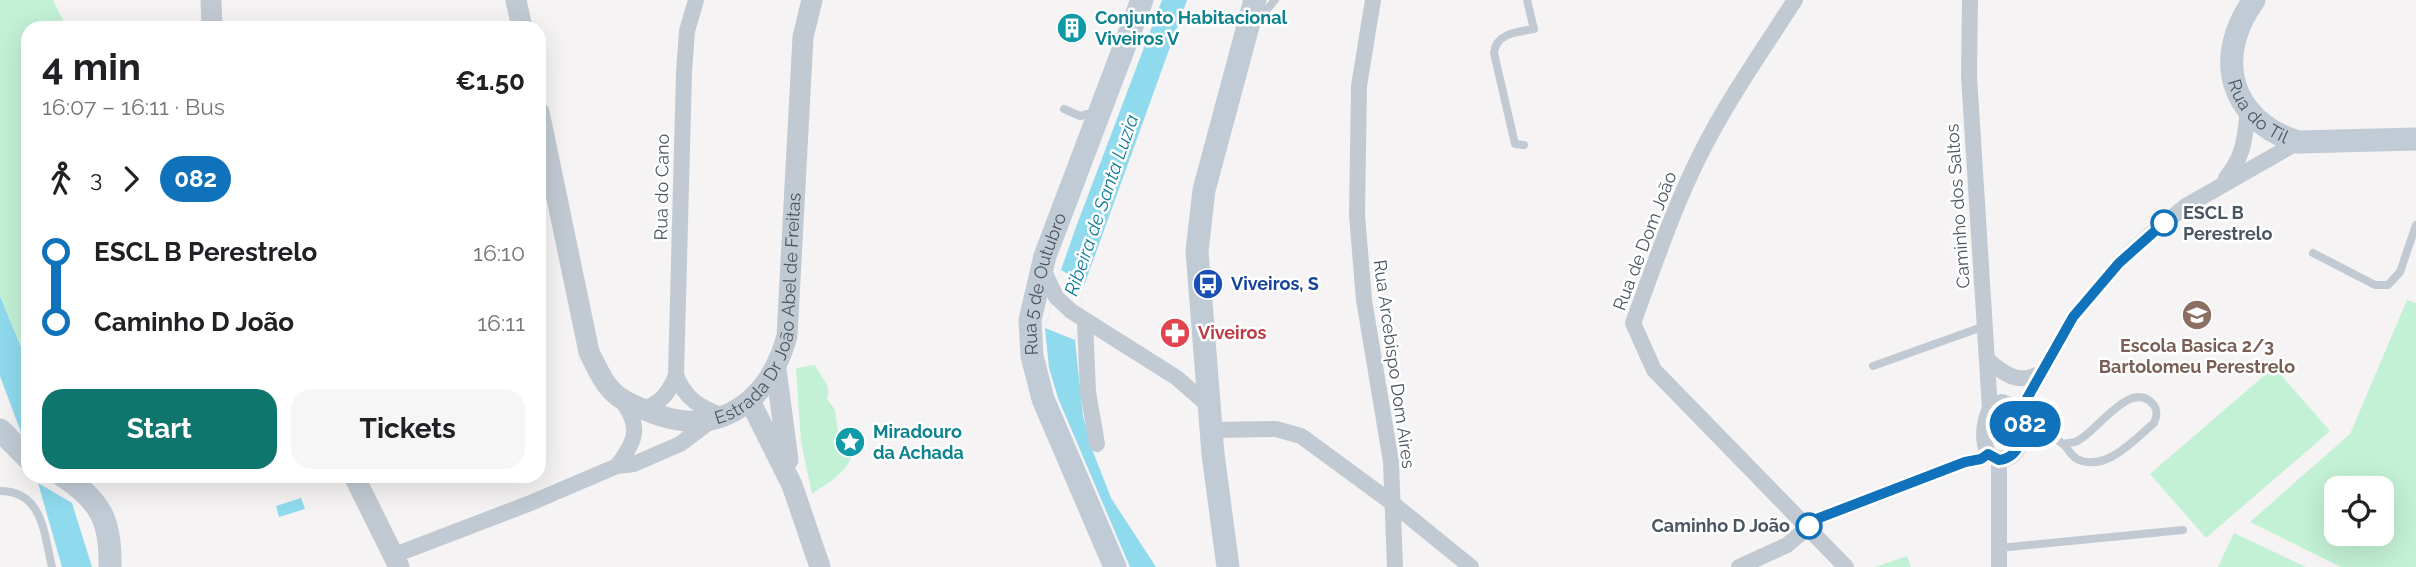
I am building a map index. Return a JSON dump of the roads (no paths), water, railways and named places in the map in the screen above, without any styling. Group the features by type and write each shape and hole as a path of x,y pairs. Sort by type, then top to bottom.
{"main road":[{"name":"Rua 5 de Outubro","path":"1115,567 1043,399 1035,367 1030,320 1042,267 1142,0"},
{"name":"Rua do Til","path":"2254,0 2242,17 2230,52 2239,97 2248,110 2280,136 2298,142 2416,139"},
{"path":"1227,567 1209,406 1197,251 1204,190 1266,4"},
{"path":"0,430 21,452"},
{"path":"0,458 21,459"},
{"path":"72,483 92,499 103,515 110,567"}],"street":[{"path":"211,0 212,21"},
{"path":"516,0 520,21"},
{"name":"Rua do Cano","path":"676,375 684,72 687,31 696,0"},
{"name":"Estrada Dr João Abel de Freitas","path":"546,146 589,352 600,374 618,397 676,421 718,418 750,401 776,369 787,336 803,37 812,0"},
{"name":"Rua Arcebispo Dom Aires","path":"1373,0 1359,86 1357,215 1364,300 1391,462 1395,567"},
{"name":"Rua de Dom João","path":"1795,0 1731,100 1700,156 1671,218 1633,323 1654,370 1846,567"},
{"name":"Caminho dos Saltos","path":"1970,0 1969,76 1990,409"},
{"path":"2220,185 2238,164 2245,138 2248,110"},
{"path":"2021,409 2073,317 2119,263 2186,206 2298,142"},
{"path":"1042,267 1056,297 1085,321 1179,379 1209,406"},
{"path":"1085,321 1088,392 1097,444"},
{"path":"1179,379 1197,369 1205,357"},
{"path":"1988,360 2015,379 2026,379 2041,373"},
{"path":"776,369 792,485"},
{"path":"643,409 665,397 676,375"},
{"path":"357,483 395,561 617,466 634,464 680,444 718,418 702,409 682,389 676,375"},
{"path":"617,466 628,452 635,427 633,415 618,397"},
{"path":"750,401 792,485 820,567"},
{"path":"1739,567 1787,545 1819,518 1965,462 1994,457 2012,456 2018,449 2027,418 2021,409 2002,402 1990,409 1984,432 1994,457 1999,484 1999,567"},
{"path":"1212,430 1290,431 1311,443 1391,502 1471,567"}],"lane":[{"path":"1524,145 1516,144 1494,45 1501,38 1534,29 1527,0"},
{"path":"1064,109 1080,116 1088,114"},
{"path":"2313,253 2375,285 2388,285 2400,272 2416,225"},
{"path":"1873,366 1985,326"},
{"path":"2025,428 2063,444 2073,457 2086,463 2117,454 2154,423 2157,417 2156,409 2140,397 2131,399 2115,409 2079,441 2063,444"},
{"path":"0,491 18,493 38,511 52,567"},
{"path":"1999,548 2183,530"}],"water":[{"name":"Ribeira de Santa Luzia","path":"1162,0 1187,0 1085,283 1075,340 1083,416 1092,449 1111,498 1156,567 1130,567 1058,398 1049,368 1045,328 1076,227"},
{"path":"0,296 21,347 21,432 0,376"},
{"path":"38,483 72,503 92,567 62,567"},
{"path":"301,498 305,509 279,517 276,506"}],"place":[{"name":"Conjunto Habitacional Viveiros V","path":"1072,28"},
{"name":"ESCL B Perestrelo","path":"2164,223"},
{"name":"Viveiros, S","path":"1208,284"},
{"name":"Escola Basica 2/3 Bartolomeu Perestrelo","path":"2197,315"},
{"name":"Viveiros","path":"1175,333"},
{"name":"Miradouro da Achada","path":"850,442"},
{"name":"Caminho D João","path":"1809,526"}]}
